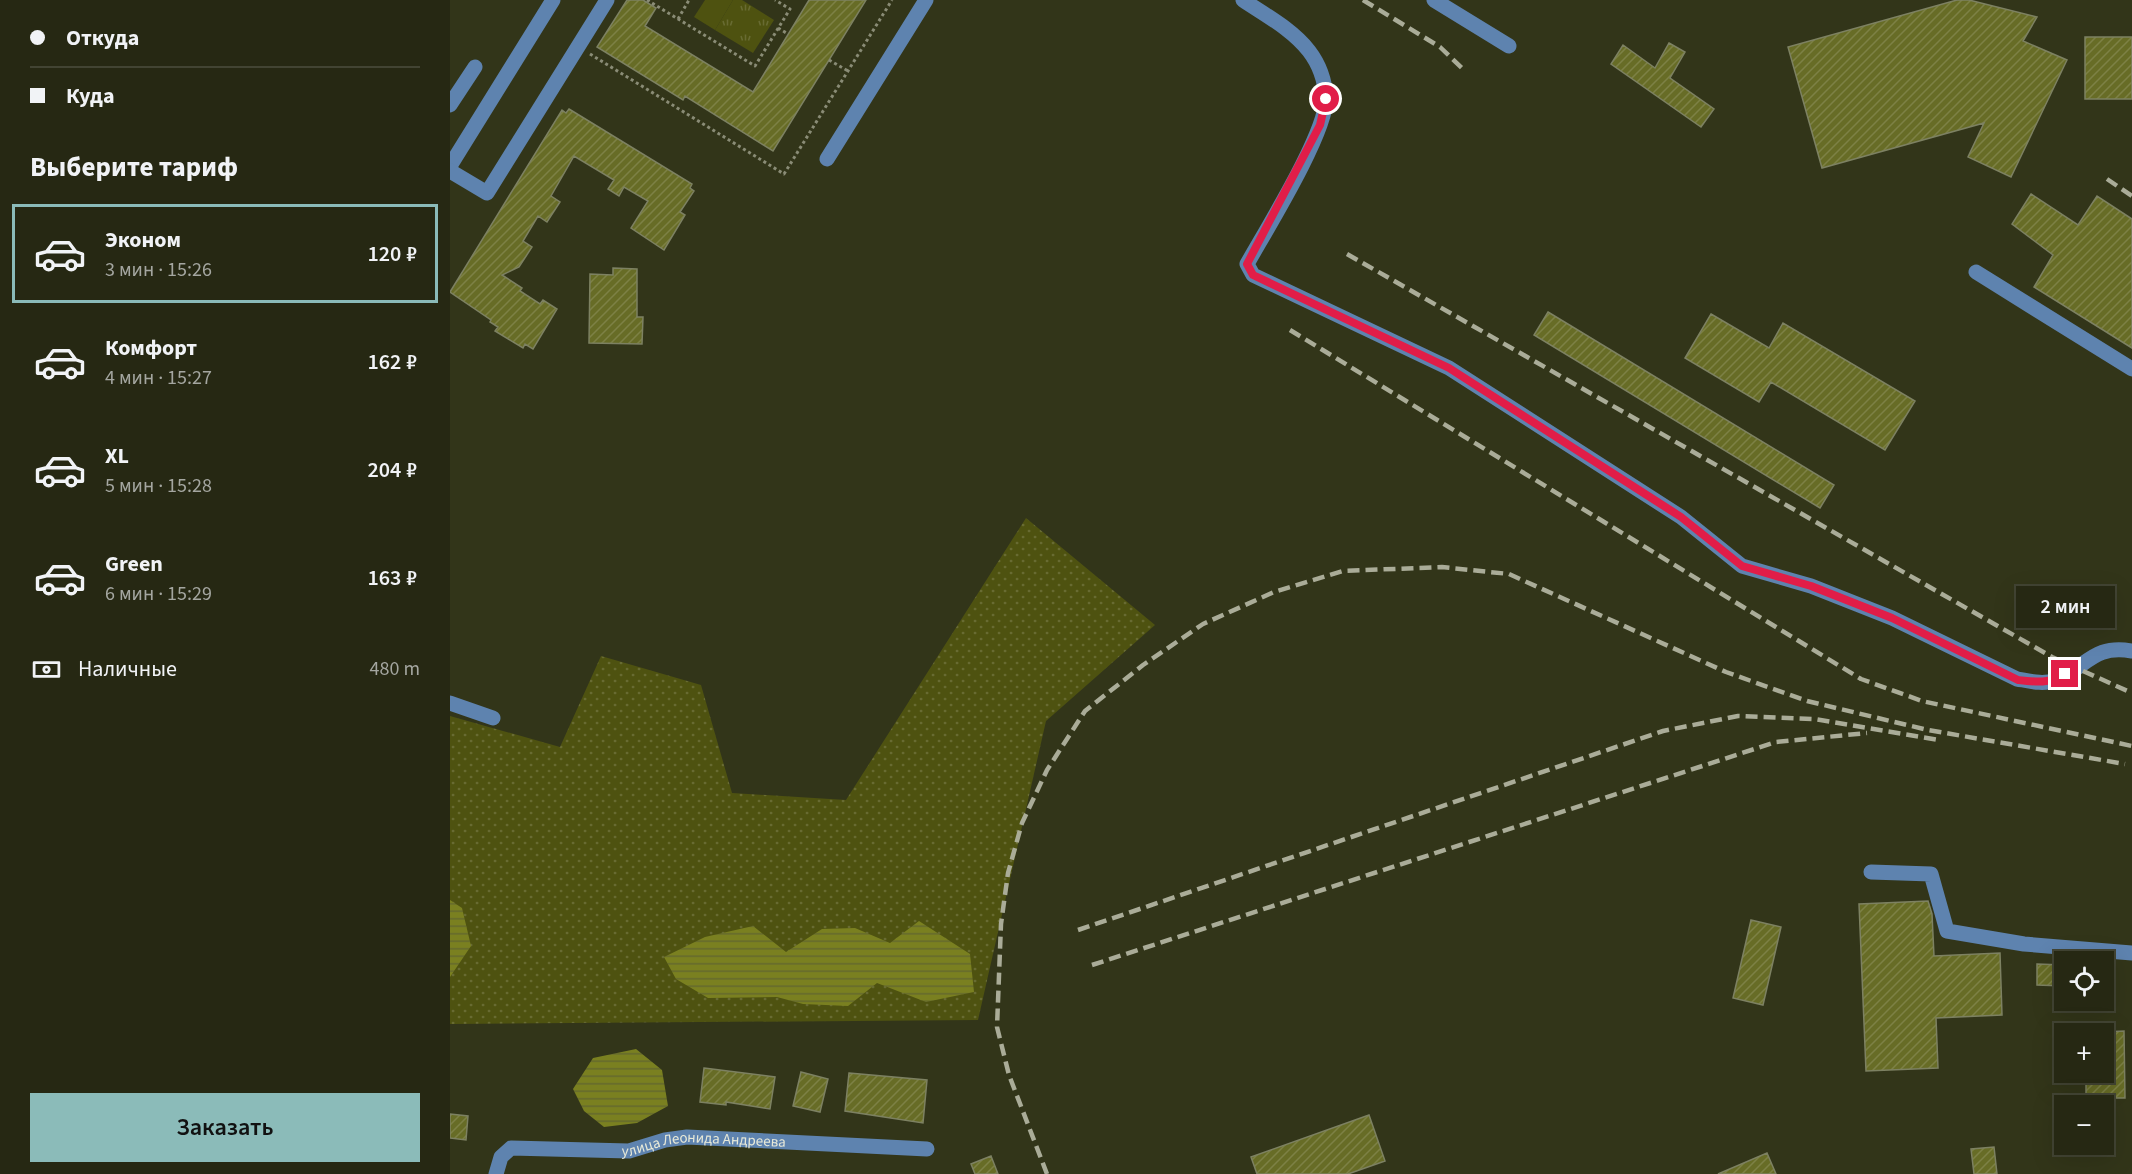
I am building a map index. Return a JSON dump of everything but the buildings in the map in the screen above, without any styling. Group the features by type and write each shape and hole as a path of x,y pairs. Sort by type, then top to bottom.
{"street":[{"path":"450,166 553,0"},
{"path":"450,171 487,194 607,0"},
{"path":"827,159 925,0"},
{"path":"1243,0 1285,28 1308,51 1322,74 1326,99 1320,125 1247,264 1253,275 1449,368 1681,517 1742,566 1811,586 1892,618 2018,680 2055,681 2102,650 2116,648 2132,651"},
{"path":"1434,0 1509,46"},
{"path":"450,105 476,67"},
{"path":"1976,272 2132,369"},
{"path":"450,703 493,718"},
{"path":"1871,872 1931,874 1947,931 2024,944 2132,953"},
{"name":"улица Леонида Андреева","path":"496,1174 501,1157 511,1148 629,1151 665,1140 687,1137 927,1149"}],"path":[{"path":"647,0 755,66 790,9 775,0"},
{"path":"678,19 689,0"},
{"path":"578,47 784,174 892,0"},
{"path":"778,28 788,34"},
{"path":"829,60 848,71"}],"green space":[{"path":"705,0 733,0 715,30 694,17"},
{"path":"733,0 742,0 774,20 753,53 715,30"},
{"path":"1026,518 1155,625 1046,721 978,1020 450,1024 450,716 560,747 601,656 701,685 732,793 846,800"}],"shaded area":[{"path":"450,900 462,908 471,946 450,977"},
{"path":"919,921 970,954 974,992 926,1002 877,983 848,1006 803,1004 777,997 708,998 676,979 664,957 705,937 753,926 786,952 822,929 855,928 890,943"},
{"path":"636,1049 662,1070 668,1106 637,1123 604,1127 584,1111 573,1089 593,1058"}],"railway":[{"path":"1363,0 1440,47 1465,71"},
{"path":"2107,179 2132,196"},
{"path":"1347,254 2052,657 2132,693"},
{"path":"1290,330 1861,679 1922,701 2132,746"},
{"path":"1047,1174 1009,1075 997,1027 1001,924 1008,873 1022,823 1047,770 1085,711 1143,665 1203,624 1274,592 1343,571 1442,567 1509,574 1726,672 1807,701 1928,730 2125,764"},
{"path":"1078,930 1663,731 1738,716 1814,719 1939,740"},
{"path":"1092,965 1776,742 1867,733"}],"route":[{"path":"1326,99 1320,125 1247,264 1253,275 1449,368 1681,517 1742,566 1811,586 1892,618 2018,680 2055,681 2065,674"}]}
